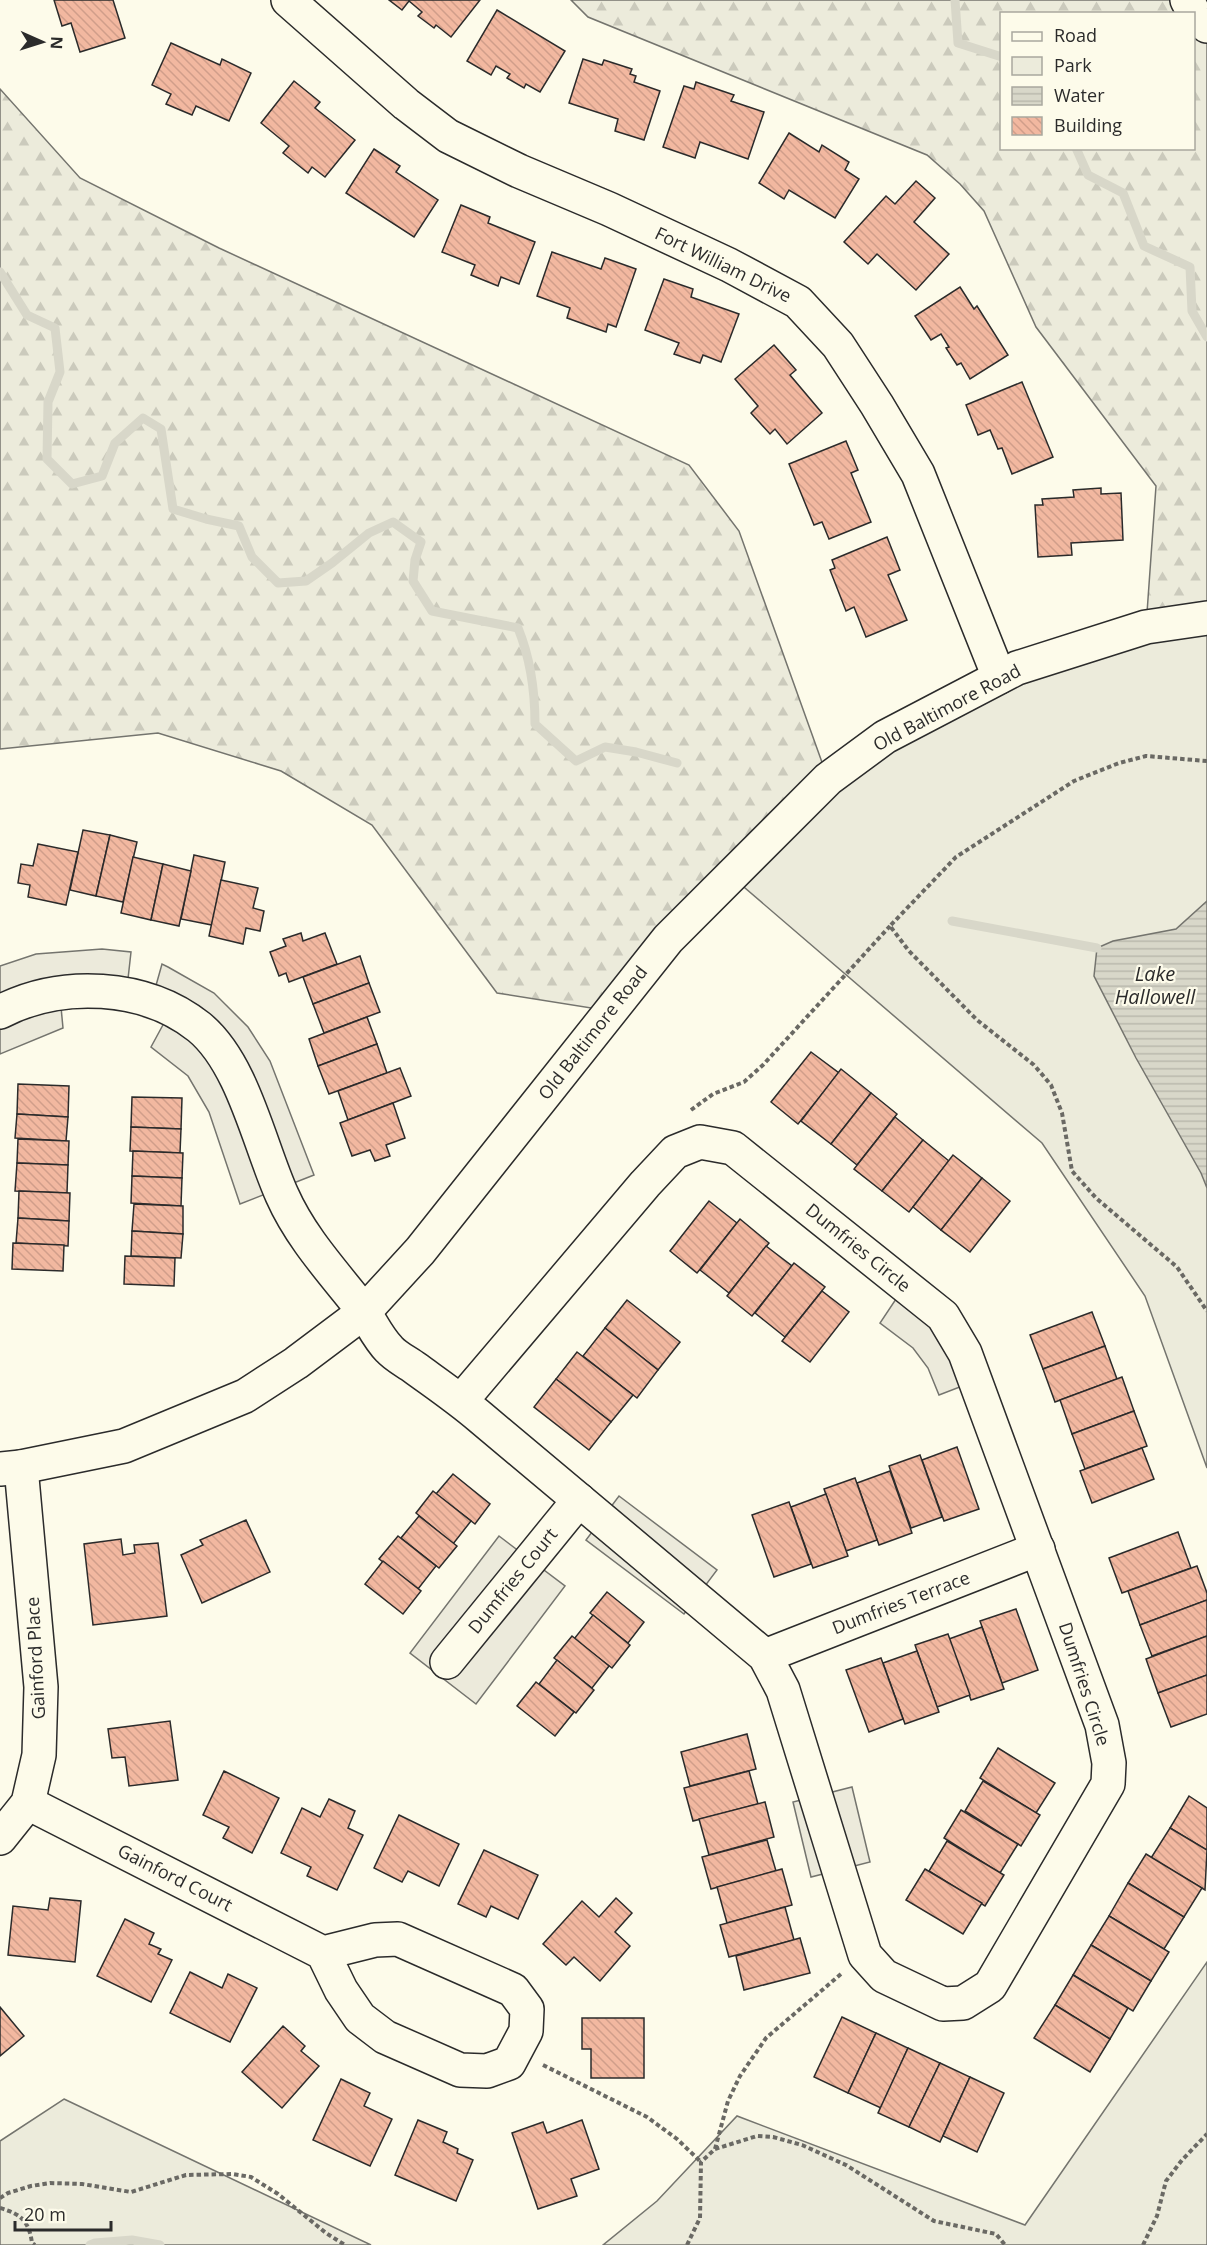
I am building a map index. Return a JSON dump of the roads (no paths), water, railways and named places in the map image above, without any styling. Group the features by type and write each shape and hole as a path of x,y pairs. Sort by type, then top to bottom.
{"street":[{"name":"Fort William Drive","path":"288,0 406,105 448,136 519,171 609,209 729,265 798,302 838,345 918,474 999,677"},
{"path":"1195,15 1207,26"},
{"name":"Old Baltimore Road","path":"10,1468 124,1446 245,1396 296,1363 364,1312 420,1251 668,939 828,779 885,737 1017,668 1146,627 1207,618"},
{"name":"Dumfries Circle","path":"0,1012 37,998 65,993 118,993 142,998 170,1008 201,1029 221,1054 244,1092 282,1196 302,1233 364,1312 389,1349 461,1401 765,1656 783,1690 865,1955 884,1976 943,2004 963,2002 990,1986 1108,1784 1109,1764 1102,1725 1038,1549 965,1353 943,1316 733,1148 700,1142 675,1152 645,1184 461,1401"},
{"name":"Gainford Place","path":"0,1838 28,1803 39,1755 41,1687 10,1468"},
{"name":"Dumfries Court","path":"447,1662 579,1500"},
{"name":"Dumfries Terrace","path":"765,1656 1038,1549"},
{"name":"Gainford Court","path":"28,1803 323,1953"},
{"path":"398,1939 513,1990 527,2008 526,2031 509,2064 487,2072 460,2070 386,2037 360,2018 341,1990 323,1953 375,1940 398,1939"}],"water":[{"name":"Lake Hallowell","path":"1207,901 1207,1188 1094,976 1097,948 1113,941 1176,929"}],"waterway":[{"path":"955,0 958,43 1000,56"},
{"path":"1077,150 1088,175 1123,193 1144,246 1190,267 1192,311 1207,337"},
{"path":"0,272 27,315 55,328 60,372 48,402 47,459 72,484 102,476 115,443 143,418 161,429 173,509 239,526 252,557 278,583 306,581 369,533 393,522 421,542 415,560 413,581 432,611 518,628 531,675 535,724 576,761 605,747 636,752 677,763"},
{"path":"952,921 1097,948"},
{"path":"90,2245 132,2240 160,2245"}]}
